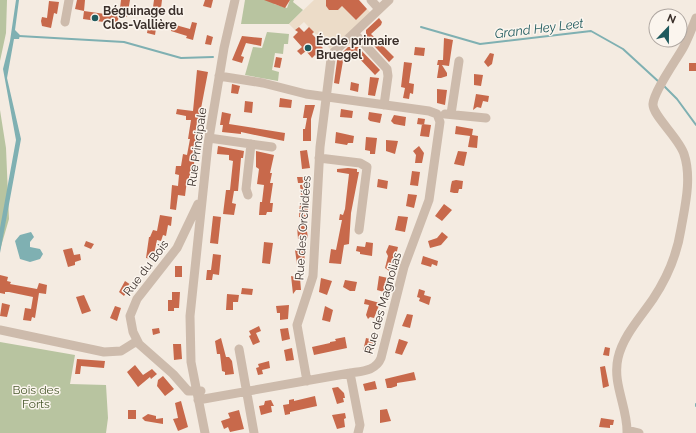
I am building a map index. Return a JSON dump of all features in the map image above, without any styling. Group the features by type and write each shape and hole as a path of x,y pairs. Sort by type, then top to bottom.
{"street":[{"path":"65,22 69,0"},
{"name":"Rue Principale","path":"205,433 199,396 194,348 192,298 209,138 219,76 235,0"},
{"path":"371,0 379,9"},
{"name":"Rue des Orchidées","path":"307,381 297,325 313,276 319,158 332,57 388,0"},
{"path":"639,433 627,432 617,379 618,358 625,340 660,288 672,264 680,235 687,184 687,167 681,147 675,136 654,111 654,100 686,42 696,18"},
{"path":"354,33 387,69 388,76 384,105"},
{"path":"451,114 459,61"},
{"path":"219,76 263,83 301,93 428,111 438,116 451,114 486,118"},
{"name":"Rue des Magnolias","path":"199,396 246,391 350,373 374,368 380,361 404,267 430,195 440,122 438,116"},
{"path":"209,138 272,147"},
{"path":"248,195 246,189 251,144"},
{"path":"319,158 360,163 366,167 359,230"},
{"name":"Rue du Bois","path":"180,243 187,230 203,187"},
{"path":"187,230 192,227 199,231"},
{"name":"Rue du Bois","path":"199,231 188,234 180,243 133,305 130,322 137,341 145,351 176,377 187,390 199,396"},
{"path":"0,330 104,352 120,351 137,341"},
{"path":"239,349 254,433"},
{"path":"350,373 360,425 358,433"},
{"name":"Rue Principale","path":"199,396 210,433"}],"green space":[{"path":"0,0 7,0 6,33 0,61"},
{"path":"245,0 271,0 275,1 274,4 287,8 290,0 294,0 293,2 303,10 289,24 241,24"},
{"path":"267,32 289,34 288,44 284,44 283,54 275,53 272,70 279,72 278,81 245,75 253,47 262,48"},
{"path":"0,110 6,148 9,219 0,250"},
{"name":"Bois des Forts","path":"0,342 75,355 70,384 106,385 108,418 106,433 0,433"}],"shaded area":[{"path":"314,0 326,0 326,6 329,9 338,10 342,6 356,20 367,9 371,13 331,50 304,22 295,30 289,24"}],"water":[{"path":"16,0 19,0 15,30 20,35 19,39 14,39 7,78 21,139 0,253 0,228 16,140 3,69 10,41"},
{"path":"31,232 34,237 30,242 30,247 40,249 43,254 40,259 30,262 20,259 15,241 20,235"}],"building":[{"path":"77,0 85,0 84,11 75,9"},
{"path":"121,0 130,0 127,17 119,16"},
{"path":"154,0 162,0 161,8 153,7"},
{"path":"205,0 213,0 211,8 203,6"},
{"path":"264,0 290,0 285,8"},
{"path":"326,0 359,0 367,9 356,20 342,6 338,10 329,10 326,6"},
{"path":"49,1 59,2 57,14 54,13 51,28 42,26 41,21 42,17 47,18"},
{"name":"Béguinage du Clos-Vallière","path":"84,11 119,16 117,24 83,19"},
{"path":"379,18 382,22 381,25 371,34 394,57 389,62 366,37 366,30"},
{"path":"149,21 157,22 155,35 147,33"},
{"path":"192,22 197,23 193,40 186,38 187,36 171,31 172,24 190,29"},
{"path":"299,27 304,32 309,27 314,32 312,34 323,48 320,50 323,54 319,59 315,55 312,58 306,51 301,55 297,51 302,47 293,37 298,32 295,30"},
{"path":"207,35 213,37 211,45 205,44"},
{"path":"242,36 262,38 261,46 246,43 241,56 244,57 242,63 232,60"},
{"path":"444,38 453,40 449,66 442,65 447,73 447,76 437,78 439,65 437,65 438,60 443,60"},
{"path":"348,47 358,47 380,70 375,75 356,55 350,55 343,61 339,84 334,83 337,61 339,56"},
{"path":"415,47 425,48 424,56 414,55"},
{"path":"490,53 494,54 492,64 488,67 484,62"},
{"path":"276,57 282,58 280,68 274,67"},
{"path":"404,62 412,63 409,83 414,84 413,94 410,93 409,99 403,98 405,88 401,87"},
{"path":"689,63 696,63 696,71 689,71"},
{"path":"197,70 208,72 199,119 197,119 194,165 192,164 189,180 187,180 185,196 178,195 176,210 170,209 172,185 178,186 179,175 175,174 176,166 181,166 183,154 187,155 190,139 188,139 191,120 186,120 186,116 176,114 177,109 193,111"},
{"path":"474,74 483,75 481,86 474,85"},
{"path":"370,77 379,78 375,96 368,95"},
{"path":"351,82 359,84 358,92 350,90"},
{"path":"232,84 240,86 238,94 231,93"},
{"path":"437,89 447,90 445,105 437,103"},
{"path":"476,94 489,96 488,102 483,101 481,108 477,107 473,110"},
{"path":"280,98 292,100 291,108 279,107"},
{"path":"245,101 253,102 252,113 244,112"},
{"path":"305,105 315,105 311,119 311,141 303,141 303,129 305,129 307,118 303,118"},
{"path":"341,109 353,111 352,118 340,117"},
{"path":"222,112 231,114 229,124 285,133 284,141 241,132 241,134 222,132 223,125 220,125"},
{"path":"369,112 382,114 380,123 370,121 368,119"},
{"path":"394,115 406,117 405,126 394,124 391,121"},
{"path":"418,118 425,119 424,125 417,124"},
{"path":"422,124 431,125 429,137 420,136"},
{"path":"456,126 473,129 472,135 478,136 477,148 468,147 470,136 455,134"},
{"path":"336,132 354,136 353,143 348,143 347,145 335,143"},
{"path":"366,137 377,138 375,154 370,154 370,151 365,150"},
{"path":"386,140 398,141 395,154 386,151"},
{"path":"218,146 244,151 243,158 241,158 238,191 234,191 232,203 236,204 234,215 223,214 226,190 230,190 233,161 229,160 229,155 217,154"},
{"path":"419,146 424,153 422,163 415,163 416,155 413,151"},
{"path":"307,150 310,168 302,169 300,151"},
{"path":"256,151 274,155 270,173 272,173 270,183 273,183 270,203 273,203 272,212 267,212 266,215 259,215 264,185 257,184 259,169 256,167"},
{"path":"458,151 467,152 464,166 454,164"},
{"path":"337,169 357,169 357,172 359,172 351,213 349,244 344,245 341,264 329,263 331,249 336,250 342,220 339,220 340,214 343,215 345,209 349,174 337,172"},
{"path":"412,171 420,172 418,186 410,185"},
{"path":"297,177 303,177 304,183 298,183"},
{"path":"378,179 388,181 387,189 377,187"},
{"path":"452,181 463,181 462,189 459,189 458,193 450,192"},
{"path":"308,184 310,194 301,195 300,185"},
{"path":"408,194 417,195 414,208 406,206"},
{"path":"300,202 308,203 308,218 299,217"},
{"path":"444,204 452,210 442,221 435,216"},
{"path":"160,215 172,217 171,226 168,225 166,236 163,235 161,241 157,240 153,259 146,258 149,237 153,230 157,231"},
{"path":"213,216 221,217 218,244 210,243"},
{"path":"398,216 408,217 405,232 395,230"},
{"path":"306,225 308,238 298,239 297,226"},
{"path":"442,232 448,237 441,245 430,248 428,241 437,238"},
{"path":"86,241 94,244 91,249 84,246"},
{"path":"264,242 273,243 270,264 262,263"},
{"path":"366,242 373,243 372,256 360,254 360,252 356,251 357,246 365,247"},
{"path":"389,245 398,247 393,267 389,271 385,268 388,256 386,252"},
{"path":"72,248 74,255 80,254 81,260 75,262 75,265 68,267 63,250"},
{"path":"304,249 305,264 297,264 295,250"},
{"path":"213,254 221,255 219,275 213,274 212,280 206,280 207,270 211,270"},
{"path":"423,256 438,261 437,266 432,264 431,267 421,264"},
{"path":"175,266 182,266 182,277 175,277"},
{"path":"0,275 8,277 7,281 11,282 10,284 37,289 39,283 47,285 46,294 39,293 35,318 32,317 31,321 23,320 25,308 31,309 33,297 9,292 5,292 5,294 0,293"},
{"path":"291,276 300,278 301,290 296,290 293,294"},
{"path":"379,276 388,278 384,292 377,290"},
{"path":"321,278 332,281 327,295 319,292"},
{"path":"345,280 357,282 355,291 350,291 343,287"},
{"path":"125,281 131,285 124,296 119,292"},
{"path":"242,288 253,289 252,295 241,294"},
{"path":"419,289 425,291 424,295 431,297 429,305 419,301 420,298 417,297"},
{"path":"172,292 180,292 179,308 174,308 174,311 168,311 168,300 172,300"},
{"path":"227,294 239,295 238,302 233,302 233,310 226,310"},
{"path":"84,295 91,311 82,314 76,297"},
{"path":"365,299 380,303 374,318 370,317 368,319 366,315 369,305 364,304"},
{"path":"2,303 10,305 7,317 0,316"},
{"path":"289,305 288,319 280,320 280,313 277,313 276,306"},
{"path":"115,306 121,308 117,321 110,318"},
{"path":"325,306 333,310 330,322 322,320"},
{"path":"407,314 413,315 410,328 402,326"},
{"path":"259,326 261,331 256,333 260,342 253,345 249,336 251,335 249,331"},
{"path":"159,328 160,333 153,335 152,329"},
{"path":"288,328 290,339 282,341 280,329"},
{"path":"345,337 347,348 314,355 312,347 330,343 336,341 335,339"},
{"path":"221,338 226,357 229,357 232,361 234,374 225,375 225,372 222,371 220,354 217,354 215,341"},
{"path":"366,338 374,340 371,355 363,351"},
{"path":"399,339 408,342 402,355 395,353"},
{"path":"173,344 181,344 182,359 174,360"},
{"path":"605,347 610,348 609,356 603,355"},
{"path":"292,348 294,360 286,361 284,350"},
{"path":"77,359 105,361 104,368 81,366 80,374 75,374"},
{"path":"269,361 270,368 262,370 263,374 258,375 256,368 259,367 258,364"},
{"path":"135,365 143,375 152,369 157,374 151,379 150,377 138,387 127,372"},
{"path":"605,366 609,386 603,388 600,367"},
{"path":"414,372 416,380 397,383 397,386 387,388 385,379"},
{"path":"163,376 174,389 165,396 157,386 158,380"},
{"path":"375,381 377,389 365,391 363,384"},
{"path":"338,387 344,393 345,398 343,398 344,402 337,404 332,388"},
{"path":"315,396 317,406 290,412 290,414 285,415 283,405 289,404 289,400 294,399 294,401"},
{"path":"271,400 274,406 271,406 272,412 261,415 259,406 264,405 265,401"},
{"path":"181,401 188,427 178,431 173,419 178,418 175,403"},
{"path":"387,409 391,421 380,423 380,410"},
{"path":"128,410 136,410 136,419 128,419"},
{"path":"239,410 244,429 230,432 228,427 224,429 221,421 230,418 228,413"},
{"path":"345,413 345,427 337,429 332,415"},
{"path":"148,414 156,416 156,419 163,418 163,424 145,421 142,418"},
{"path":"601,418 614,420 613,425 610,425 610,428 599,427"}],"waterway":[{"name":"Grand Hey Leet","path":"421,27 480,44 591,31 623,49 659,82"},
{"name":"Grand Hey Leet","path":"19,36 124,42 181,58 213,57"},
{"name":"Grand Hey Leet","path":"664,86 677,99 696,125"}],"place":[{"name":"Béguinage du Clos-Vallière","path":"95,18"},
{"name":"École primaire Bruegel","path":"308,48"}]}
